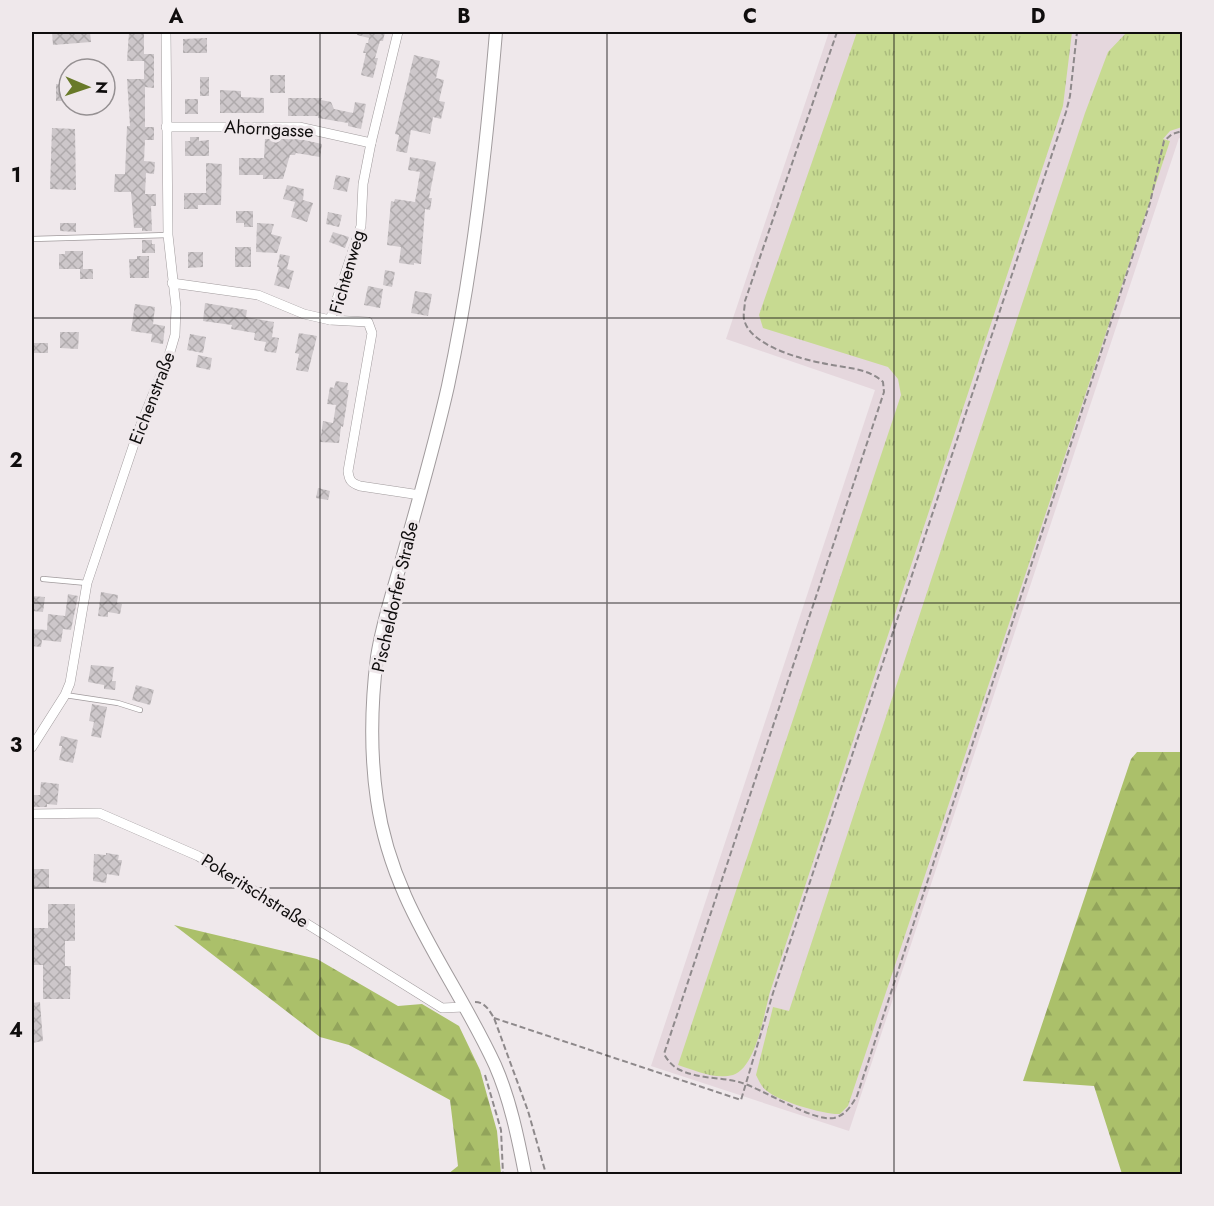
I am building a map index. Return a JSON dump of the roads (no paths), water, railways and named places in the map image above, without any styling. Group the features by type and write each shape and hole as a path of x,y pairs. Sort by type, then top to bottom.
{"main road":[{"name":"Pischeldorfer Straße","path":"496,32 486,148 469,274 448,387 378,655 372,710 372,756 377,802 388,850 404,896 426,942 464,1007 495,1067 516,1131 525,1174"}],"street":[{"name":"Eichenstraße","path":"32,747 65,695 70,683 87,583 138,432 170,352 176,321 168,235 166,32"},
{"name":"Fichtenweg","path":"398,32 363,184 361,226 330,320 368,322 372,333 348,471 349,480 360,486 420,495"},
{"name":"Ahorngasse","path":"166,127 299,127 371,143"},
{"path":"172,283 258,295 304,314 330,320"},
{"name":"Pokeritschstraße","path":"32,814 99,813 198,856 442,1008 464,1007"}],"lane":[{"path":"32,239 168,235"},
{"path":"42,579 87,583"},
{"path":"65,695 118,703 140,710"}]}
